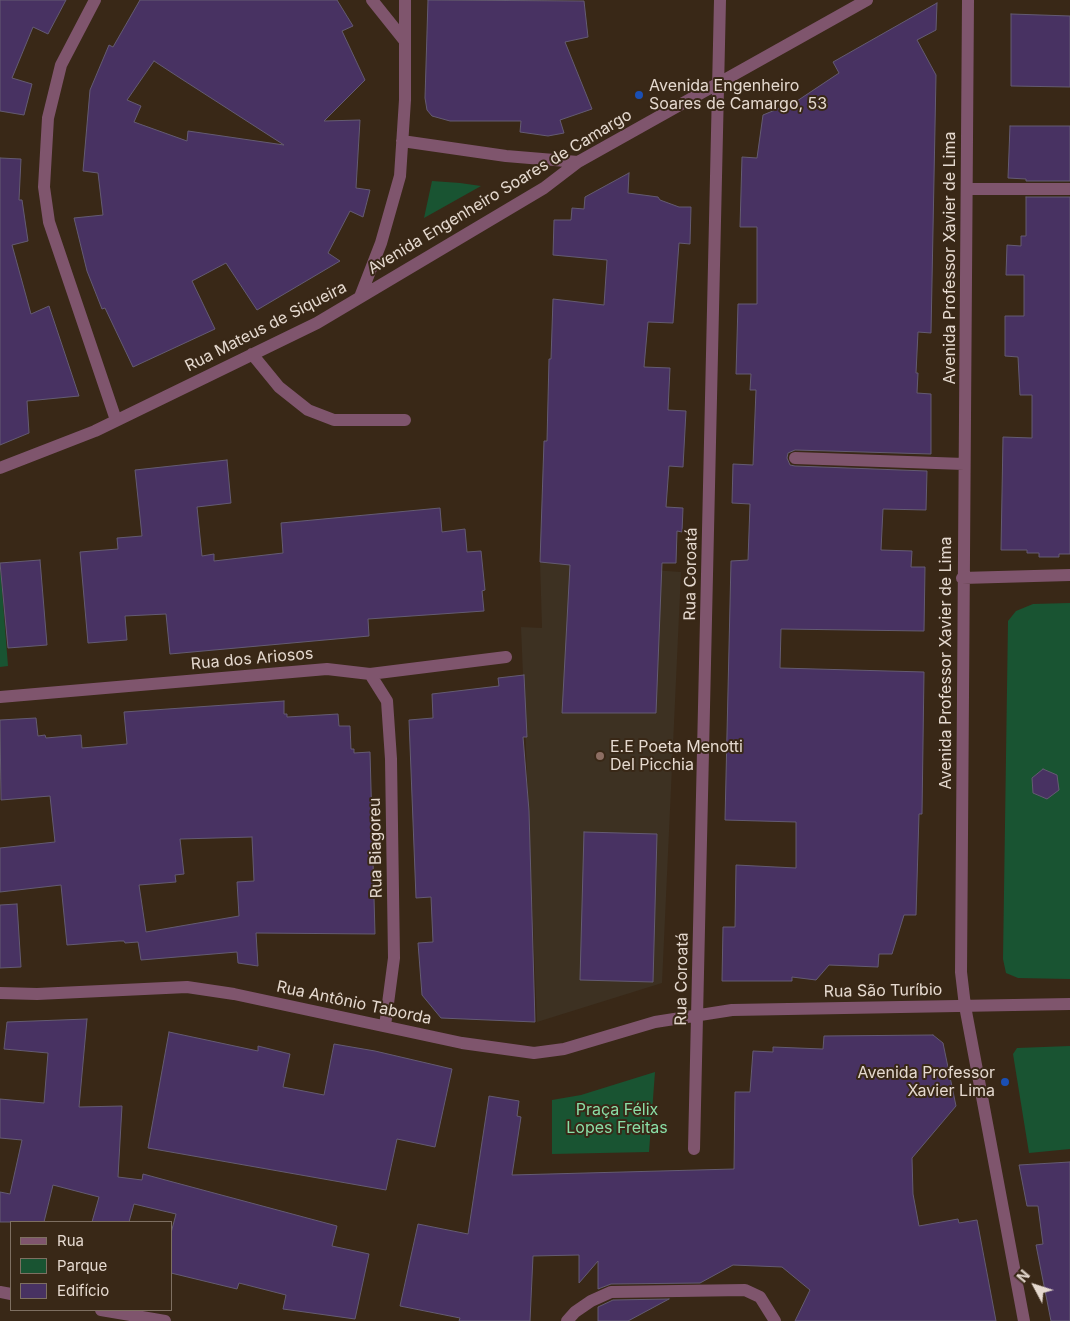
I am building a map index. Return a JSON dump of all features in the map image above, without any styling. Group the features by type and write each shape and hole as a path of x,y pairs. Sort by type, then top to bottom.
{"street":[{"path":"95,0 61,65 48,118 44,187 48,222 116,420"},
{"path":"372,0 404,40"},
{"name":"Rua Mateus de Siqueira","path":"0,468 116,420 317,323 360,297 381,243 398,185 402,141 405,0"},
{"name":"Rua Coroatá","path":"694,1149 720,0"},
{"name":"Avenida Professor Xavier de Lima","path":"968,0 962,578 962,972 965,1006 1024,1321"},
{"name":"Avenida Engenheiro Soares de Camargo","path":"360,297 544,188 578,162 859,2"},
{"path":"402,141 506,156 578,162"},
{"path":"967,189 1070,189"},
{"path":"252,354 279,387 308,410 334,420 405,420"},
{"path":"795,458 964,464"},
{"path":"962,578 1070,575"},
{"name":"Rua dos Ariosos","path":"0,697 327,669 370,674 506,657"},
{"name":"Rua Biagoreu","path":"370,674 387,701 391,759 394,958 385,1026"},
{"name":"Rua Antônio Taborda","path":"0,993 36,994 187,987 234,994 462,1043 534,1053 564,1048 656,1022 697,1016"},
{"name":"Rua São Turíbio","path":"697,1016 732,1010 1070,1004"},
{"path":"567,1321 575,1312 591,1301 611,1292 745,1290 760,1297 774,1320"},
{"path":"107,1311 166,1321"}],"shaded area":[{"name":"E.E Poeta Menotti Del Picchia","path":"540,562 681,572 662,983 537,1022 521,627 542,628"}],"green space":[{"path":"432,181 460,183 481,186 424,218"},
{"path":"0,564 8,666 0,667"},
{"path":"1070,603 1070,979 1018,978 1006,973 1003,959 1008,621 1016,611 1033,604"},
{"path":"1070,1046 1070,1149 1029,1153 1013,1054 1017,1048"},
{"name":"Praça Félix Lopes Freitas","path":"655,1072 649,1152 552,1154 552,1100 581,1095"}],"building":[{"path":"0,0 66,0 48,34 33,27 12,78 32,84 24,115 0,111"},
{"path":"140,0 337,0 353,26 342,31 365,80 324,121 360,120 356,188 370,190 363,217 350,211 328,253 340,261 257,310 226,263 192,281 215,329 133,367 105,308 102,309 87,271 74,218 103,215 98,173 83,171 90,90 109,45 113,47","holes":["154,61 284,145 188,131 187,141 134,122 141,106 127,100"]},
{"path":"428,0 584,1 588,37 565,42 592,109 560,120 564,133 548,136 520,132 521,121 450,121 432,116 427,110 425,98"},
{"path":"937,3 936,30 917,40 936,75 931,333 918,332 916,373 918,373 917,393 931,394 931,454 795,450 788,453 787,458 790,465 795,466 927,471 926,510 883,509 881,550 912,551 911,567 925,567 924,631 781,629 780,668 924,672 922,814 919,814 916,915 904,915 892,954 879,954 878,967 829,965 816,980 792,977 792,981 722,981 723,927 735,927 736,865 796,868 796,822 725,820 731,561 748,560 750,504 732,503 733,464 753,465 756,390 750,390 751,374 736,374 738,304 757,304 757,227 740,227 742,157 757,158 763,115 797,101 839,73 833,62"},
{"path":"1011,14 1070,16 1070,87 1011,86"},
{"path":"1010,126 1070,126 1070,181 1026,181 1026,179 1008,178"},
{"path":"0,158 21,159 19,200 22,200 28,241 12,245 31,314 49,306 79,396 27,401 29,433 0,445"},
{"path":"629,173 628,193 658,197 660,200 679,207 691,207 690,244 679,243 673,323 648,322 644,367 670,368 668,410 686,411 683,467 669,466 666,507 683,508 682,532 677,531 676,563 662,563 656,713 562,713 570,565 540,562 544,441 547,441 553,299 604,305 607,260 553,255 554,220 571,220 572,208 584,209 585,197"},
{"path":"1026,197 1070,197 1070,554 1059,554 1059,557 1039,557 1039,553 1027,553 1027,550 1001,550 1003,437 1032,438 1032,395 1020,395 1018,357 1005,356 1005,316 1024,316 1024,275 1006,275 1007,245 1021,246 1021,236 1026,236"},
{"path":"227,460 231,503 197,507 202,556 214,554 214,561 283,553 281,523 440,508 442,532 465,529 467,552 481,551 485,590 482,591 484,611 368,619 369,636 170,654 166,614 125,616 127,640 88,643 80,552 118,549 117,538 142,536 135,470"},
{"path":"40,560 47,645 8,648 0,563"},
{"path":"524,675 527,737 523,737 529,811 535,1022 441,1018 422,995 418,943 433,942 431,897 416,898 409,720 433,718 432,694 499,686 498,678"},
{"path":"284,701 284,714 287,714 287,717 338,714 339,726 350,726 351,749 354,749 354,753 370,752 375,934 256,933 258,966 238,963 237,952 141,960 138,942 125,943 124,941 119,941 67,945 61,885 0,892 0,848 55,842 50,796 1,800 0,720 36,718 38,736 45,735 46,738 81,735 82,748 127,744 124,712","holes":["252,837 254,881 237,882 239,916 146,932 139,885 176,882 175,875 184,874 180,839"]},
{"path":"1043,769 1057,775 1059,790 1047,799 1033,793 1032,778"},
{"path":"584,832 657,834 653,982 580,980"},
{"path":"17,904 21,967 0,968 0,905"},
{"path":"87,1019 79,1107 122,1106 118,1177 142,1180 143,1174 337,1226 332,1246 369,1254 355,1319 283,1309 286,1295 239,1283 237,1289 172,1273 172,1229 176,1214 134,1204 129,1221 92,1221 99,1197 53,1185 44,1221 0,1222 0,1192 10,1194 22,1140 0,1138 0,1099 44,1103 48,1053 4,1049 7,1022"},
{"path":"169,1032 258,1051 258,1046 290,1054 283,1087 324,1095 334,1044 375,1051 452,1069 435,1147 397,1139 386,1190 148,1148"},
{"path":"933,1035 943,1043 956,1106 912,1158 913,1194 919,1226 958,1219 959,1223 977,1220 996,1321 795,1321 810,1290 782,1267 733,1265 700,1283 611,1284 598,1289 598,1261 579,1283 579,1255 533,1256 530,1321 459,1321 460,1318 400,1306 418,1224 468,1234 489,1096 519,1101 517,1116 521,1117 512,1175 734,1169 735,1092 750,1092 753,1051 773,1052 773,1047 823,1049 824,1036"},
{"path":"1070,1162 1070,1321 1051,1321 1036,1245 1043,1244 1038,1206 1027,1206 1019,1165"},
{"path":"669,1299 628,1321 598,1321 598,1307 613,1300"}],"place":[{"name":"Avenida Engenheiro Soares de Camargo, 53","path":"639,95"},
{"name":"E.E Poeta Menotti Del Picchia","path":"600,756"},
{"name":"Avenida Professor Xavier Lima","path":"1005,1082"}]}
